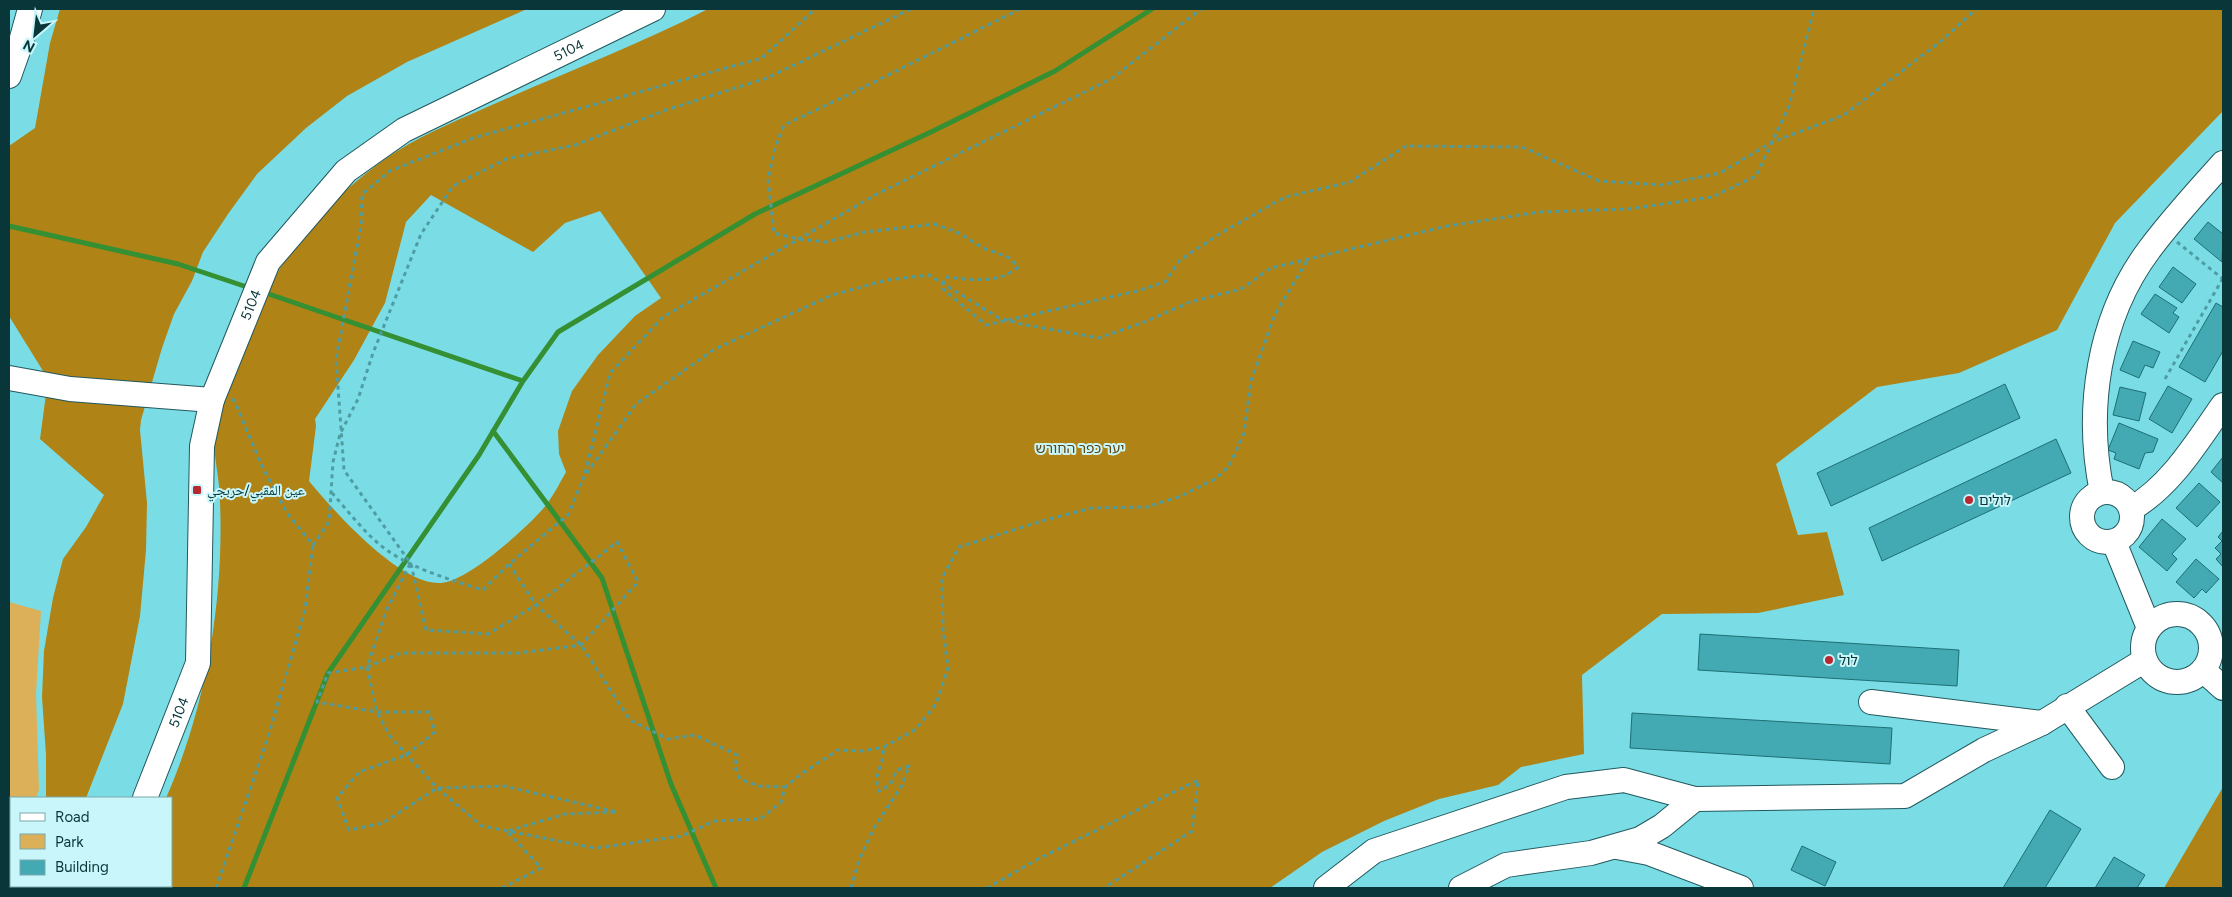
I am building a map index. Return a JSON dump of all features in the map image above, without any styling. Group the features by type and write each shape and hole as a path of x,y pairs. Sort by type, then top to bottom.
{"street":[{"path":"9,76 30,9"},
{"name":"5104","path":"145,797 198,663 202,446 212,400 268,262 346,171 404,130 653,9"},
{"path":"2102,492 2095,460 2095,418 2099,369 2107,333 2129,282 2149,251 2223,163"},
{"path":"9,378 70,389 212,400"},
{"path":"2131,509 2147,500 2160,488 2198,441 2223,405"},
{"path":"2102,492 2116,493 2128,502 2131,509 2131,525 2128,532 2114,542 2106,543 2091,537 2082,523 2082,515 2088,500 2102,492"},
{"path":"2114,542 2150,628"},
{"path":"2180,614 2190,616 2200,623 2215,628 2209,662 2194,678 2183,682 2172,682 2160,678 2151,670 2145,660 2144,638 2150,628 2163,617 2180,614"},
{"path":"1326,888 1374,851 1566,787 1624,780 1695,799 1905,796 1984,750 2042,723 2145,660"},
{"path":"2203,670 2223,688"},
{"path":"1871,702 2042,723"},
{"path":"2067,706 2112,768"},
{"path":"1462,888 1506,865 1592,853 1640,839 1662,826 1695,799"},
{"path":"1613,847 1649,853 1741,888"}],"path":[{"path":"507,831 565,814 617,812 504,786 437,788 383,822 349,830 337,798 359,772 406,755 435,732 429,712 378,712 317,702 328,673 367,667 401,653 519,653 581,644 638,582 617,542 536,605 488,634 426,630 411,564 344,470 336,358 362,225 362,194 390,171 473,138 762,58 815,9"},
{"path":"216,888 268,737 305,610 313,544 329,522 332,493 332,462 340,434 358,399 373,353 421,234 453,186 506,160 575,145 669,109 767,78 911,9"},
{"path":"1020,9 852,94 784,125 775,148 768,179 774,233 798,239 826,242 865,232 934,224 959,233 983,248 1010,258 1018,267 1010,274 985,280 945,277 942,288 986,325 1138,292 1165,282 1180,260 1221,233 1277,201 1285,197 1350,182 1406,146 1522,147 1599,181 1661,185 1720,173 1772,142 1844,115 1940,42 1976,9"},
{"path":"332,493 360,524 390,552 425,571 483,590 509,564 568,516 588,467 610,373 663,317 877,194 1112,78 1202,9"},
{"path":"582,480 636,404 715,349 832,295 887,280 929,275 999,318 1099,338 1147,321 1190,302 1241,289 1271,268 1307,261 1447,226 1540,212 1628,209 1712,197 1756,176 1789,106 1814,9"},
{"path":"2164,232 2223,279 2166,379"},
{"path":"509,564 536,605 581,644 630,720 668,739 695,734 737,755 735,767 740,779 758,786 785,786 838,750 862,751 884,747 916,729 936,704 948,668 943,630 942,578 959,547 1045,520 1092,508 1147,507 1181,496 1215,479 1229,466 1244,433 1251,381 1275,314 1307,261"},
{"path":"212,400 234,400 262,466 286,513 313,544"},
{"path":"411,564 386,611 367,667 378,712 390,736 406,755 437,788 482,826 595,848 682,836 714,821 760,819 781,802 785,786"},
{"path":"851,888 859,860 874,828 893,802 909,766 898,770 890,785 879,791 876,779 884,747"},
{"path":"987,888 1038,859 1198,780 1192,831 1104,888"},
{"path":"502,888 541,868 507,831"}],"green space":[{"path":"60,9 527,9 407,62 347,96 306,128 257,174 203,252 192,281 174,314 141,420 140,430 147,503 146,550 140,616 123,704 86,797 46,797 46,755 42,697 44,651 53,598 63,559 86,527 104,495 40,439 48,379 9,316 9,146 35,128 50,43"},
{"name":"יער כפר החורש","path":"708,9 2223,9 2223,111 2115,223 2057,330 1959,373 1877,387 1776,464 1798,535 1827,532 1844,595 1758,613 1662,614 1582,675 1584,754 1521,767 1498,785 1439,799 1384,821 1322,852 1270,888 138,888 172,887 172,797 166,797 192,728 202,691 210,653 219,577 220,502 215,459 215,422 233,372 283,262 313,222 338,197 397,151 446,125 625,48","holes":["431,195 533,252 565,223 600,211 661,298 635,316 598,355 572,391 558,431 559,454 566,472 546,506 495,553 466,574 441,583 425,581 406,572 369,544 334,510 309,481 316,426 315,419 354,360 385,303 406,222"]},
{"path":"9,602 41,611 36,694 39,790 36,797 10,797 10,888"},
{"path":"2223,787 2223,888 2164,888"}],"building":[{"path":"2208,222 2223,234 2222,262 2194,239"},
{"path":"2173,267 2196,284 2182,303 2159,287"},
{"path":"2155,294 2177,308 2173,313 2179,317 2169,333 2141,314"},
{"path":"2216,303 2223,307 2223,351 2205,382 2179,367"},
{"path":"2133,341 2160,352 2153,368 2145,365 2139,378 2120,370"},
{"path":"2005,384 2020,418 1831,506 1817,473"},
{"path":"2168,386 2192,399 2172,433 2149,419"},
{"path":"2120,387 2146,393 2139,421 2113,415"},
{"path":"2119,423 2158,439 2153,452 2145,453 2139,469 2114,459 2116,453 2108,450"},
{"name":"לולים","path":"2056,439 2071,473 1882,561 1869,528"},
{"path":"2223,457 2223,483 2211,472"},
{"path":"2199,483 2220,502 2197,527 2176,508"},
{"path":"2162,519 2186,539 2172,554 2177,559 2167,571 2139,547"},
{"path":"2223,531 2223,567 2216,559 2221,554 2215,548 2222,541 2218,537"},
{"path":"2196,559 2219,579 2206,593 2202,589 2194,598 2176,582"},
{"name":"לול","path":"1700,634 1959,650 1957,686 1698,670"},
{"path":"1632,713 1892,728 1890,764 1630,748"},
{"path":"2050,810 2081,829 2045,888 2003,888"},
{"path":"1802,846 1836,862 1825,886 1791,870"},
{"path":"2114,857 2145,875 2137,888 2095,888"}],"waterway":[{"path":"244,888 328,673 479,455 523,381 558,332 755,214 933,131 1055,71 1152,9"},
{"path":"9,226 178,264 250,288"},
{"path":"263,292 523,381"},
{"path":"493,431 602,578 671,784 716,888"}],"place":[{"name":"عين المقبي/حربجي","path":"197,490"},
{"name":"לולים","path":"1969,500"},
{"name":"לול","path":"1829,660"}]}
